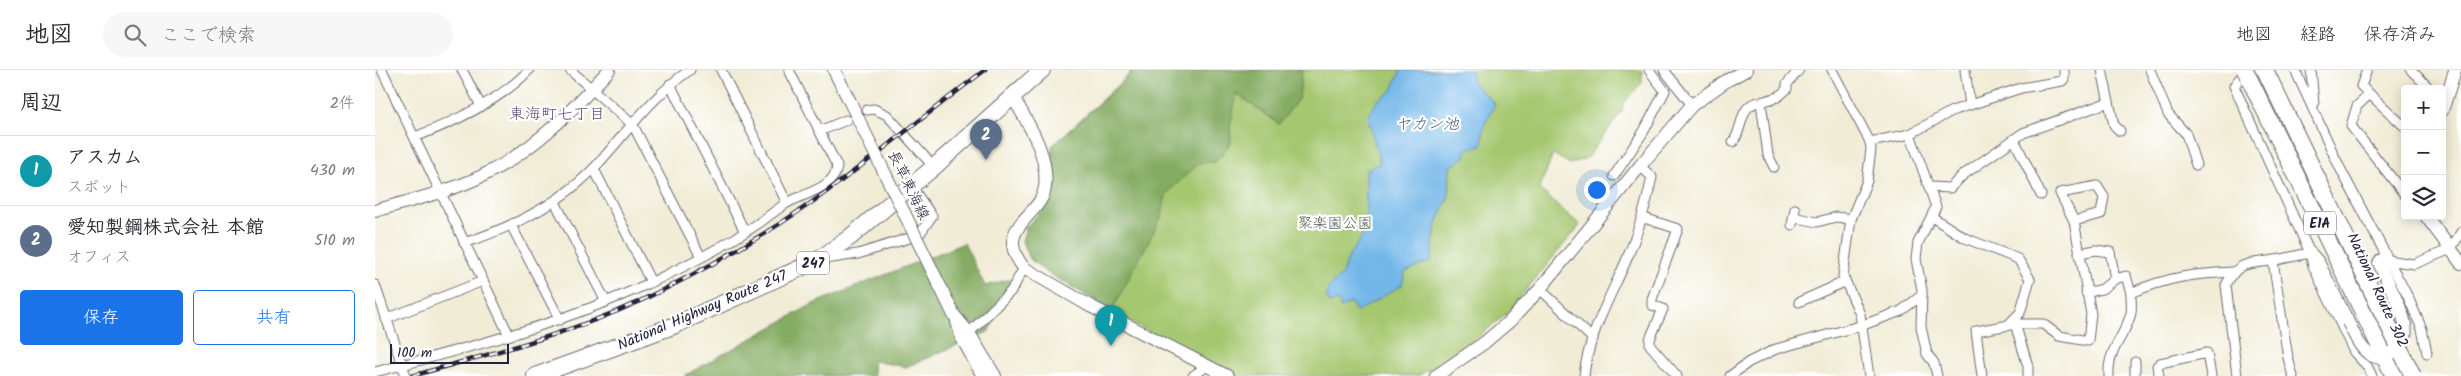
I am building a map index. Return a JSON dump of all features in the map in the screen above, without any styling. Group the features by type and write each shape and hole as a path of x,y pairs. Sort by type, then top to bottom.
{"highway":[{"name":"National Highway Route 247","path":"535,376 673,326 818,260 849,238 911,186 1042,70"},
{"name":"E1A","path":"2245,70 2394,376"},
{"name":"National Route 302","path":"2250,70 2371,341 2390,376"},
{"name":"E1A","path":"2265,70 2413,376"},
{"name":"National Route 302","path":"2273,70 2418,376"}],"street":[{"path":"381,70 509,335"},
{"path":"462,70 481,106"},
{"path":"415,137 451,123 481,106 529,70"},
{"path":"570,70 633,125 701,257"},
{"path":"375,211 441,191 483,175 520,154 553,129 609,70"},
{"path":"464,243 511,225 555,202 593,169 670,84 690,70"},
{"path":"721,70 787,203"},
{"path":"375,372 560,320 606,302 701,257 745,232 787,203 831,181 837,173 837,166 789,70"},
{"name":"長草東海線","path":"834,70 982,376"},
{"path":"1613,176 1644,131 1665,91 1649,70"},
{"path":"1664,70 1692,105"},
{"path":"1436,376 1497,333 1540,289 1692,105 1726,80 1746,70"},
{"path":"1733,142 1744,110 1751,103 1778,97 1787,89 1787,84 1799,70"},
{"path":"1832,70 1870,142 1871,149 1867,181 1851,219 1843,276 1863,324 1869,376"},
{"path":"1965,70 1970,105"},
{"path":"1870,142 1910,134 1952,111 2021,88 2062,81 2064,79 2064,70"},
{"path":"2102,70 2114,125 2120,131"},
{"path":"2150,70 2168,114 2186,134 2195,165"},
{"path":"2245,70 2235,86 2311,253 2318,262 2347,327 2354,352 2367,366 2372,376"},
{"path":"2295,70 2339,166 2387,260"},
{"path":"2313,107 2315,98 2311,71 2321,70"},
{"path":"2367,70 2361,86 2401,123"},
{"path":"2411,70 2426,85"},
{"path":"2446,96 2455,70"},
{"path":"670,84 745,232"},
{"path":"2370,94 2357,106 2351,126 2401,190"},
{"path":"1013,97 1035,137 1045,167 1045,190 1043,195 1017,229 1014,250 1025,268 1090,306 1227,376"},
{"path":"1761,102 1768,155 1774,166"},
{"path":"1937,376 1934,363 1927,354 1921,326 1922,295 1916,259 1918,243 1936,207 1950,188 1963,176 2029,130 2109,102"},
{"path":"867,110 874,109 887,115 934,166"},
{"path":"820,131 846,120"},
{"path":"1910,134 1931,188 1936,207"},
{"path":"2014,140 2041,195"},
{"path":"1584,376 1593,339 1605,303 1621,273 1643,218 1652,177 1640,166"},
{"path":"593,169 651,282"},
{"path":"818,260 858,254 919,235 932,216 911,186"},
{"path":"1982,376 1976,331 2011,324 2043,324 2059,336 2088,342 2091,314 2074,221 2060,192 2097,186 2104,197 2101,214 2074,221"},
{"path":"1931,188 1950,188"},
{"path":"555,202 606,302"},
{"path":"1794,217 1817,222 1836,217 1851,219"},
{"path":"1932,217 1965,238 2018,259 2022,263 2030,279 2020,313 2011,324"},
{"path":"1643,218 1678,230 1652,299 1652,305 1663,309 1650,339 1650,345 1677,376"},
{"path":"2429,220 2461,263"},
{"path":"511,225 560,320"},
{"path":"2427,352 2422,329 2379,263 2381,260 2387,260 2414,264 2451,249 2461,232"},
{"path":"2079,253 2095,250 2110,252 2115,279"},
{"path":"2131,293 2147,285 2182,275 2233,272 2250,262 2273,261 2311,253"},
{"path":"2273,261 2288,358 2293,376"},
{"path":"969,333 1011,292 1025,268"},
{"path":"2233,272 2226,285 2237,376"},
{"path":"2086,293 2102,289 2115,279 2125,276 2131,293 2131,312 2113,349 2109,376"},
{"path":"385,319 483,281"},
{"path":"1799,302 1845,282"},
{"path":"375,284 385,319 406,376"},
{"path":"1540,289 1593,339"},
{"path":"1730,376 1749,362 1776,349 1901,311 1922,295"},
{"path":"2347,327 2370,354 2377,357 2389,354 2402,346 2406,337 2406,323 2401,297"},
{"path":"2391,316 2401,297"},
{"name":"長草東海線","path":"954,315 969,333 995,376"},
{"path":"2011,324 2028,366 2028,376"},
{"path":"2347,327 2371,341"},
{"path":"2159,376 2157,366 2160,363 2207,353 2211,376"},
{"path":"2135,362 2135,376"},
{"path":"1193,376 1208,365"}],"green space":[{"path":"1130,70 1302,70 1299,98 1279,124 1237,94 1230,125 1231,143 1215,162 1199,163 1166,194 1162,216 1112,310 1043,270 1028,257 1022,241 1026,227 1050,201 1057,184 1052,146 1130,76"},
{"name":"聚楽園公園","path":"1134,70 1642,70 1642,83 1623,104 1622,111 1587,158 1570,164 1553,154 1539,189 1580,225 1506,314 1473,341 1418,376 1224,376 1043,270 1028,257 1050,201 1052,146"},
{"path":"964,243 985,286 1017,277 988,332 906,367 873,361 874,376 684,376 813,304"}],"water":[{"name":"ヤカン池","path":"1401,70 1472,70 1472,82 1495,104 1484,126 1482,145 1467,149 1465,157 1450,167 1449,195 1436,226 1431,261 1405,272 1402,285 1357,312 1351,303 1341,308 1338,301 1330,303 1327,298 1328,288 1342,274 1350,254 1366,231 1366,170 1380,163 1368,117 1377,101 1391,92"}],"railway":[{"path":"412,376 527,343 611,314 703,269 746,245 808,205 985,70"}],"place":[{"name":"愛知製鋼株式会社 本館","path":"986,160"},
{"name":"アスカム","path":"1111,346"}],"district":[{"name":"東海町七丁目","path":"557,113"}]}
